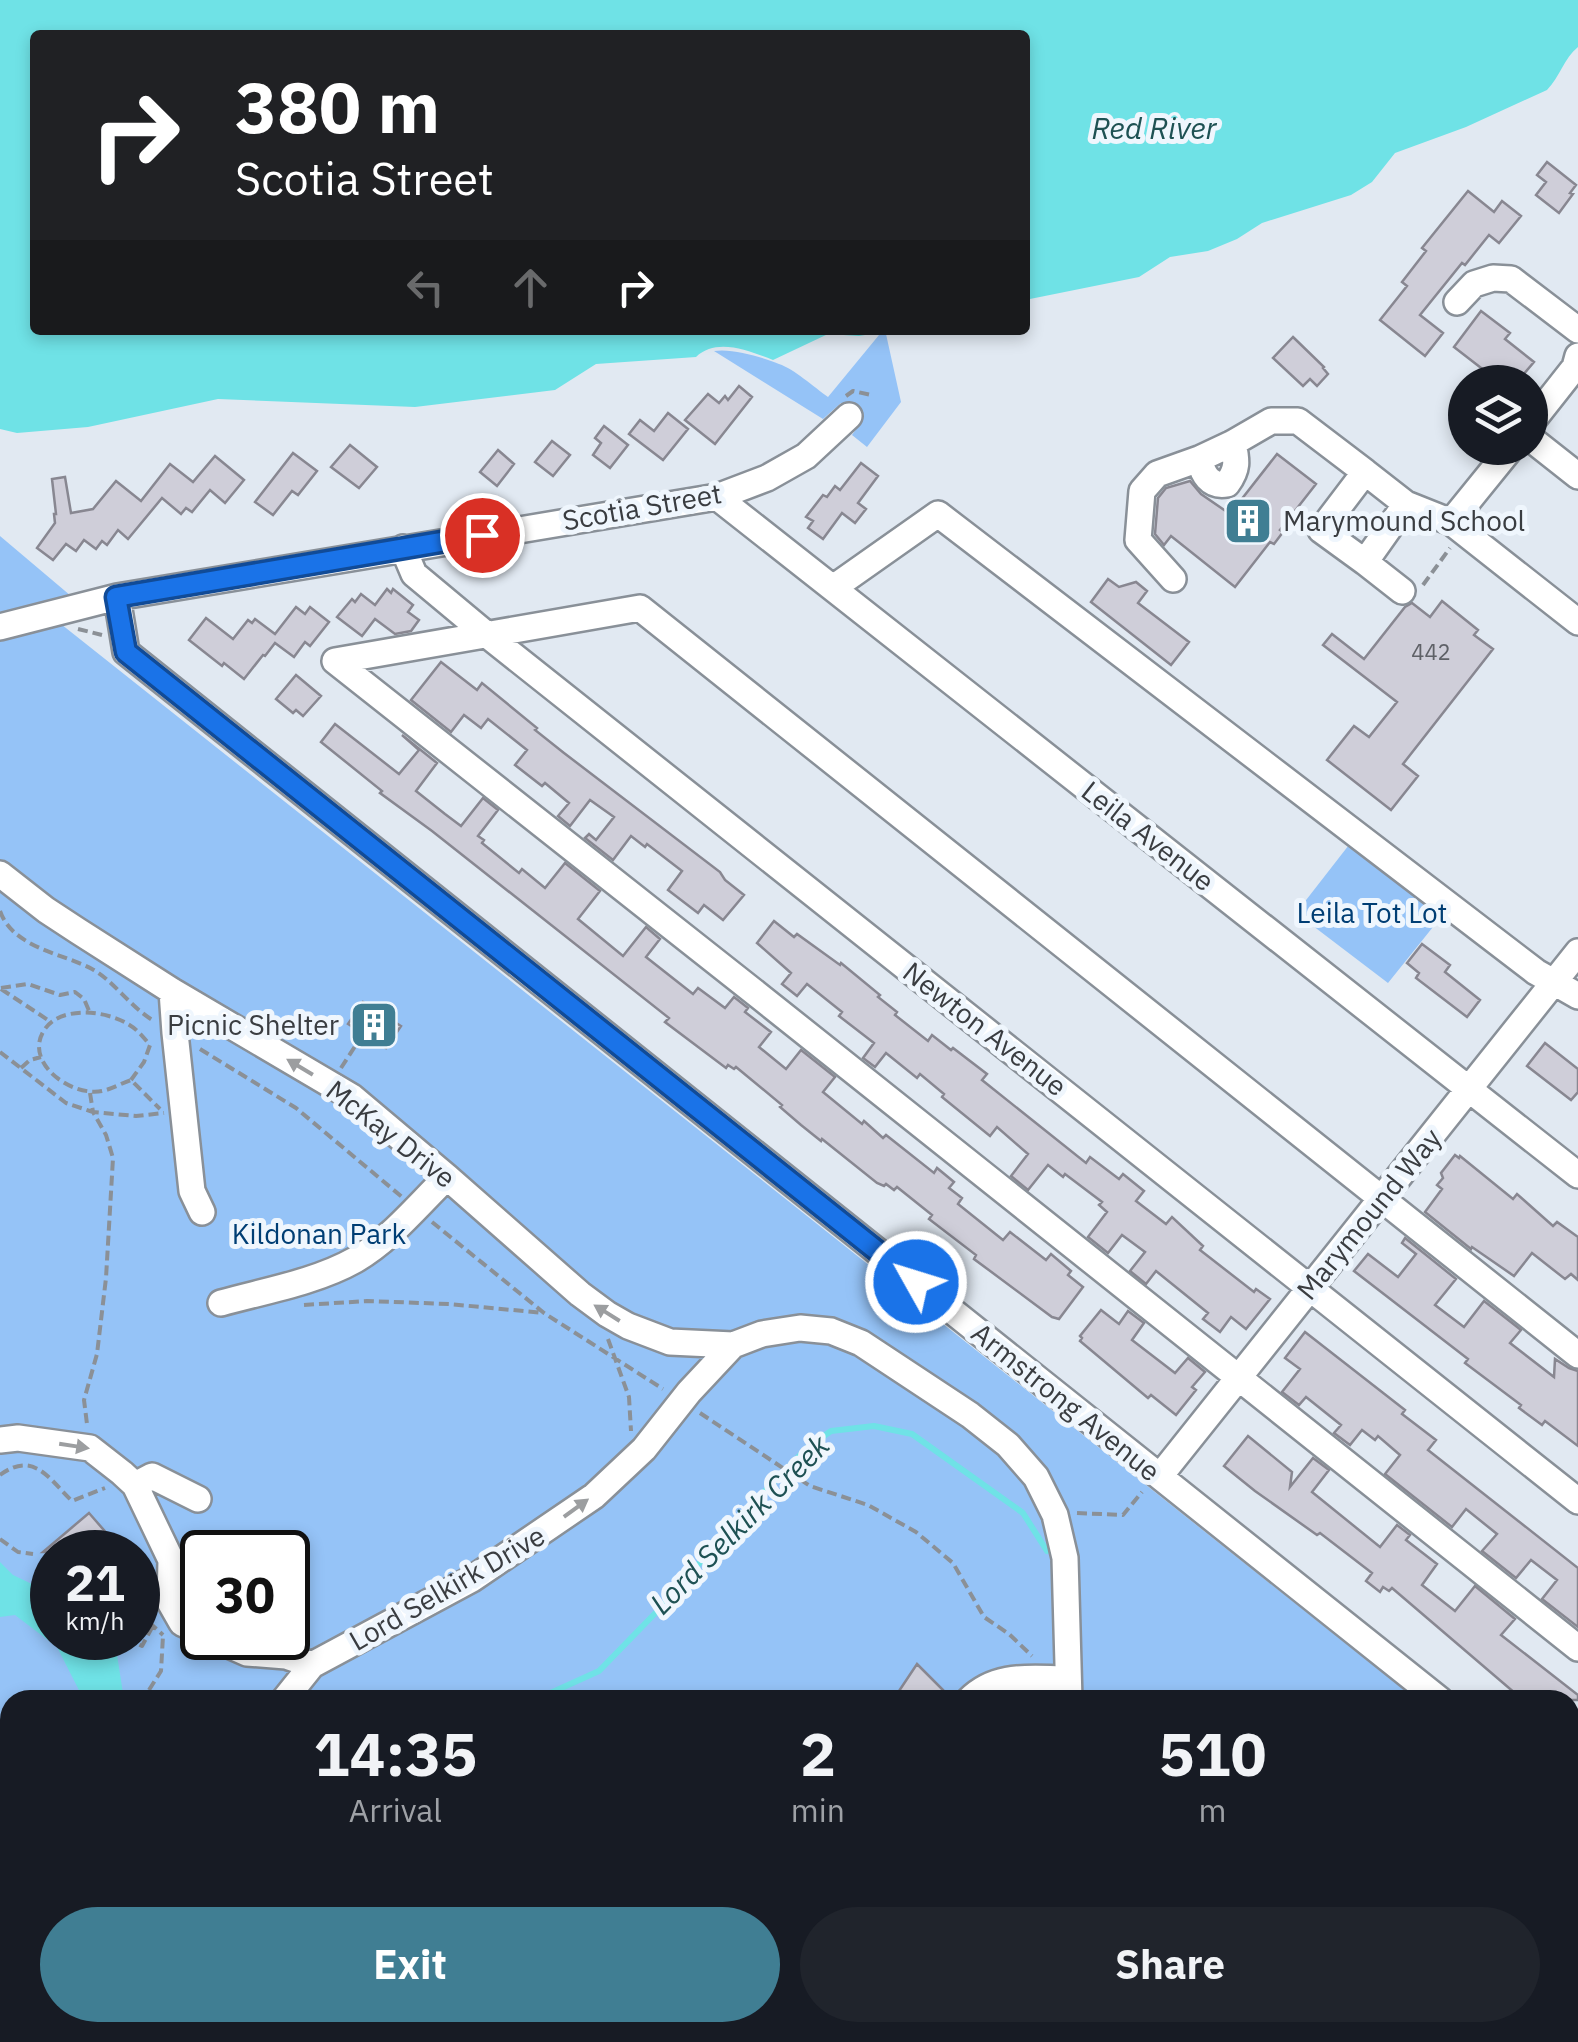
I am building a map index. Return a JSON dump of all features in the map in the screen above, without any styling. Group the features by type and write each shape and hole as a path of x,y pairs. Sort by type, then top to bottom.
{"street":[{"path":"1457,302 1474,284 1493,278 1510,279 1578,330"},
{"path":"1548,401 1575,367 1578,356"},
{"name":"Scotia Street","path":"0,627 116,597 717,497 766,478 806,456 849,416"},
{"path":"1173,580 1138,540 1142,491 1157,474 1233,444 1271,421 1298,421 1406,504 1578,622"},
{"path":"1548,452 1578,476"},
{"path":"1451,533 1499,465"},
{"path":"1364,472 1321,530 1408,594"},
{"name":"Leila Avenue","path":"717,497 1578,1175"},
{"path":"1364,562 1406,504"},
{"path":"833,588 938,514 1542,976 1578,996"},
{"name":"Newton Avenue","path":"403,548 414,574 486,634 1578,1501"},
{"name":"Armstrong Avenue","path":"116,597 126,652 1428,1690"},
{"path":"1578,1354 640,608 335,661 1578,1648"},
{"name":"McKay Drive","path":"0,874 62,921 172,991 352,1097 595,1305 628,1326 670,1342 733,1345 762,1334 800,1328 831,1332 860,1343 970,1415 1008,1445 1036,1477 1055,1515 1066,1558 1068,1689"},
{"name":"Marymound Way","path":"1160,1476 1578,952"},
{"path":"172,991 173,1112 192,1191 202,1212"},
{"path":"221,1303 295,1294 379,1244 447,1177"},
{"path":"670,1342 686,1369 687,1388 682,1401"},
{"name":"Lord Selkirk Drive","path":"312,1665 472,1580 594,1496 644,1450 733,1345"},
{"path":"0,1440 18,1438 90,1448 135,1485 171,1560 170,1602 180,1620"},
{"path":"135,1485 152,1476 198,1500"},
{"path":"292,1690 312,1665 298,1660"},
{"path":"981,1690 1002,1680 1068,1689"}],"path":[{"path":"1408,594 1451,533"},
{"path":"54,614 65,624 101,636 122,628"},
{"path":"0,911 14,932 95,970 137,1011 296,1108 544,1313 810,1486 868,1504 916,1532 953,1562 984,1616 1032,1656"},
{"path":"0,988 28,984 60,994 75,992 90,1014"},
{"path":"0,988 51,1022"},
{"path":"74,1014 102,1014 126,1022 150,1045 131,1080 102,1091 69,1088 55,1078 41,1057 40,1036 51,1022 74,1014"},
{"path":"331,1085 363,1034"},
{"path":"0,1052 66,1103 93,1112 136,1116 173,1112"},
{"path":"21,1068 41,1057"},
{"path":"131,1080 173,1112"},
{"path":"90,1091 93,1112 113,1158 98,1354 84,1400 90,1448"},
{"path":"295,1294 544,1313"},
{"path":"595,1305 629,1397 632,1460"},
{"path":"0,1475 11,1467 34,1466 48,1474 72,1502 75,1500"},
{"path":"1055,1515 1124,1514 1153,1478 1160,1476"},
{"path":"0,1539 18,1552 30,1554"},
{"path":"160,1616 170,1602"},
{"path":"150,1690 161,1672 170,1602"}],"green space":[{"path":"879,335 886,335 901,402 867,447 852,435 863,419 841,403 823,419 714,351 738,352 779,364 828,397"},
{"name":"Kildonan Park","path":"0,536 71,596 42,609 1404,1690 0,1690"},
{"name":"Leila Tot Lot","path":"1352,841 1445,912 1388,983 1296,913"}],"water":[{"name":"Red River","path":"0,0 1578,0 1578,47 1547,90 1466,127 1395,153 1372,182 1351,195 1262,223 1208,251 1170,257 1139,277 1030,299 1030,30 30,30 30,335 826,335 773,360 744,350 714,348 696,357 596,364 555,390 415,407 218,399 88,427 17,433 0,429"},
{"path":"0,1562 13,1575 30,1583 30,1626 15,1615 0,1617"},
{"path":"64,1660 118,1660 122,1690 79,1690"}],"building":[{"path":"1547,162 1576,185 1559,213 1536,195 1546,182 1537,175"},
{"path":"1468,191 1494,212 1502,201 1521,216 1499,243 1489,235 1420,315 1443,333 1425,356 1380,320 1407,286 1402,282 1426,251 1422,248"},
{"path":"1481,311 1510,333 1505,339 1534,362 1477,365 1454,347"},
{"path":"1293,337 1328,374 1317,386 1310,379 1303,386 1273,358"},
{"path":"739,386 752,397 715,444 685,420 708,394 719,403 725,396 728,400"},
{"path":"668,413 688,429 663,460 629,434 640,420 654,431"},
{"path":"604,426 628,445 610,468 593,455 601,443 595,438"},
{"path":"552,441 570,455 553,476 535,462"},
{"path":"350,445 377,467 359,488 331,467"},
{"path":"498,450 514,464 497,486 480,472"},
{"path":"293,453 317,471 298,495 292,491 273,515 255,502"},
{"name":"Marymound School","path":"1277,454 1316,484 1280,530 1283,532 1274,544 1270,542 1235,587 1171,536 1164,545 1155,534 1158,498 1166,488 1190,481 1201,494 1230,514"},
{"path":"215,456 244,480 225,503 210,490 192,512 186,508 181,514 162,498 128,539 118,530 107,545 102,541 96,549 84,540 76,551 66,544 53,560 37,548 55,523 52,479 65,477 71,513 93,509 116,481 141,501 170,464 193,482"},
{"path":"861,463 878,476 858,503 866,509 855,523 842,513 823,539 808,528 813,521 806,517 823,495 827,497 835,486 840,490"},
{"path":"1108,579 1119,587 1136,582 1147,591 1138,603 1189,642 1171,665 1091,602"},
{"path":"387,589 391,593 393,589 413,605 408,612 419,620 411,631 395,634 375,619 362,636 337,617 352,599 355,602 361,594 375,605"},
{"path":"1442,601 1478,630 1474,635 1493,649 1403,764 1418,776 1391,810 1327,760 1354,726 1369,737 1397,702 1323,645 1332,634 1364,659 1405,607 1412,603 1430,617"},
{"path":"296,607 305,614 310,607 329,622 310,646 305,642 294,657 275,643 244,679 189,640 206,618 233,639 248,620 252,623 255,619 275,634"},
{"path":"441,662 477,690 482,683 535,730 720,872 744,895 723,920 704,905 698,913 668,890 682,871 647,844 645,847 631,836 613,860 585,838 589,834 596,840 614,817 590,800 570,826 558,816 569,803 515,765 527,750 488,719 481,728 464,715 451,732 411,700"},
{"path":"296,675 321,696 303,716 276,699"},
{"path":"335,724 399,774 419,750 402,735 437,763 416,791 461,826 483,798 498,810 478,836 519,873 522,869 545,888 565,863 600,891 578,919 623,956 646,927 660,939 646,957 693,994 698,988 725,1008 734,997 748,1008 745,1012 771,1032 759,1047 786,1069 801,1050 835,1077 823,1092 862,1124 864,1121 934,1173 937,1168 954,1182 949,1188 962,1198 958,1204 1003,1240 1010,1232 1046,1260 1051,1254 1083,1287 1059,1319 974,1259 976,1255 929,1219 932,1215 897,1187 894,1190 877,1183 801,1125 736,1067 726,1068 665,1022 669,1018 380,793 321,742"},
{"path":"774,921 841,963 928,1041 932,1035 987,1074 982,1080 1086,1163 1090,1157 1119,1179 1123,1174 1144,1191 1136,1201 1166,1224 1172,1217 1203,1246 1200,1250 1254,1292 1256,1289 1270,1299 1246,1329 1231,1317 1220,1332 1203,1319 1208,1313 1156,1271 1146,1284 1130,1271 1145,1252 1122,1235 1108,1253 1088,1237 1107,1212 1099,1205 1102,1202 1065,1174 1063,1177 1048,1165 1028,1190 1011,1176 1028,1154 997,1127 990,1136 920,1074 917,1078 886,1053 875,1067 863,1058 874,1043 839,1016 842,1012 807,984 797,996 782,984 791,973 757,943"},
{"path":"1422,944 1450,965 1445,972 1480,1000 1467,1017 1416,978 1419,973 1407,963"},
{"name":"Picnic Shelter","path":"363,1002 401,1026 386,1048 348,1024"},
{"path":"1545,1043 1578,1069 1578,1092 1571,1100 1527,1066"},
{"path":"1455,1155 1513,1199 1517,1194 1553,1226 1557,1222 1578,1237 1578,1280 1571,1274 1565,1279 1532,1253 1514,1276 1471,1249 1425,1212 1442,1189 1437,1185 1443,1178 1441,1173"},
{"path":"1405,1238 1456,1279 1435,1305 1464,1327 1484,1301 1521,1330 1510,1343 1554,1377 1555,1359 1578,1371 1578,1446 1545,1421 1542,1425 1519,1408 1521,1405 1465,1363 1468,1359 1354,1271 1368,1254 1398,1277 1416,1254 1402,1243"},
{"path":"1101,1310 1119,1324 1128,1311 1144,1323 1132,1340 1175,1373 1188,1358 1205,1372 1176,1415 1151,1395 1148,1398 1080,1341"},
{"path":"1305,1332 1405,1410 1402,1414 1436,1440 1428,1450 1578,1568 1578,1627 1542,1599 1557,1580 1531,1560 1516,1578 1482,1551 1497,1534 1466,1509 1452,1527 1385,1474 1400,1455 1378,1436 1375,1440 1362,1430 1350,1445 1334,1433 1341,1425 1306,1397 1299,1405 1282,1392 1300,1369 1285,1358"},
{"path":"1248,1436 1292,1472 1290,1487 1313,1458 1329,1470 1312,1492 1380,1547 1397,1525 1410,1535 1406,1540 1437,1564 1422,1585 1455,1611 1475,1586 1515,1619 1501,1635 1572,1690 1511,1690 1392,1588 1389,1591 1383,1587 1380,1592 1366,1581 1372,1573 1224,1466"},
{"path":"89,1513 104,1530 69,1530"},
{"path":"917,1664 943,1690 900,1690"}],"waterway":[{"name":"Lord Selkirk Creek","path":"557,1690 599,1671 671,1597 728,1529 808,1447 831,1431 874,1426 912,1434 1023,1513 1047,1551"}],"place":[{"name":"Marymound School","path":"1248,521"},
{"name":"Picnic Shelter","path":"374,1025"}],"route":[{"path":"482,535 116,597 126,652 916,1282"}]}
